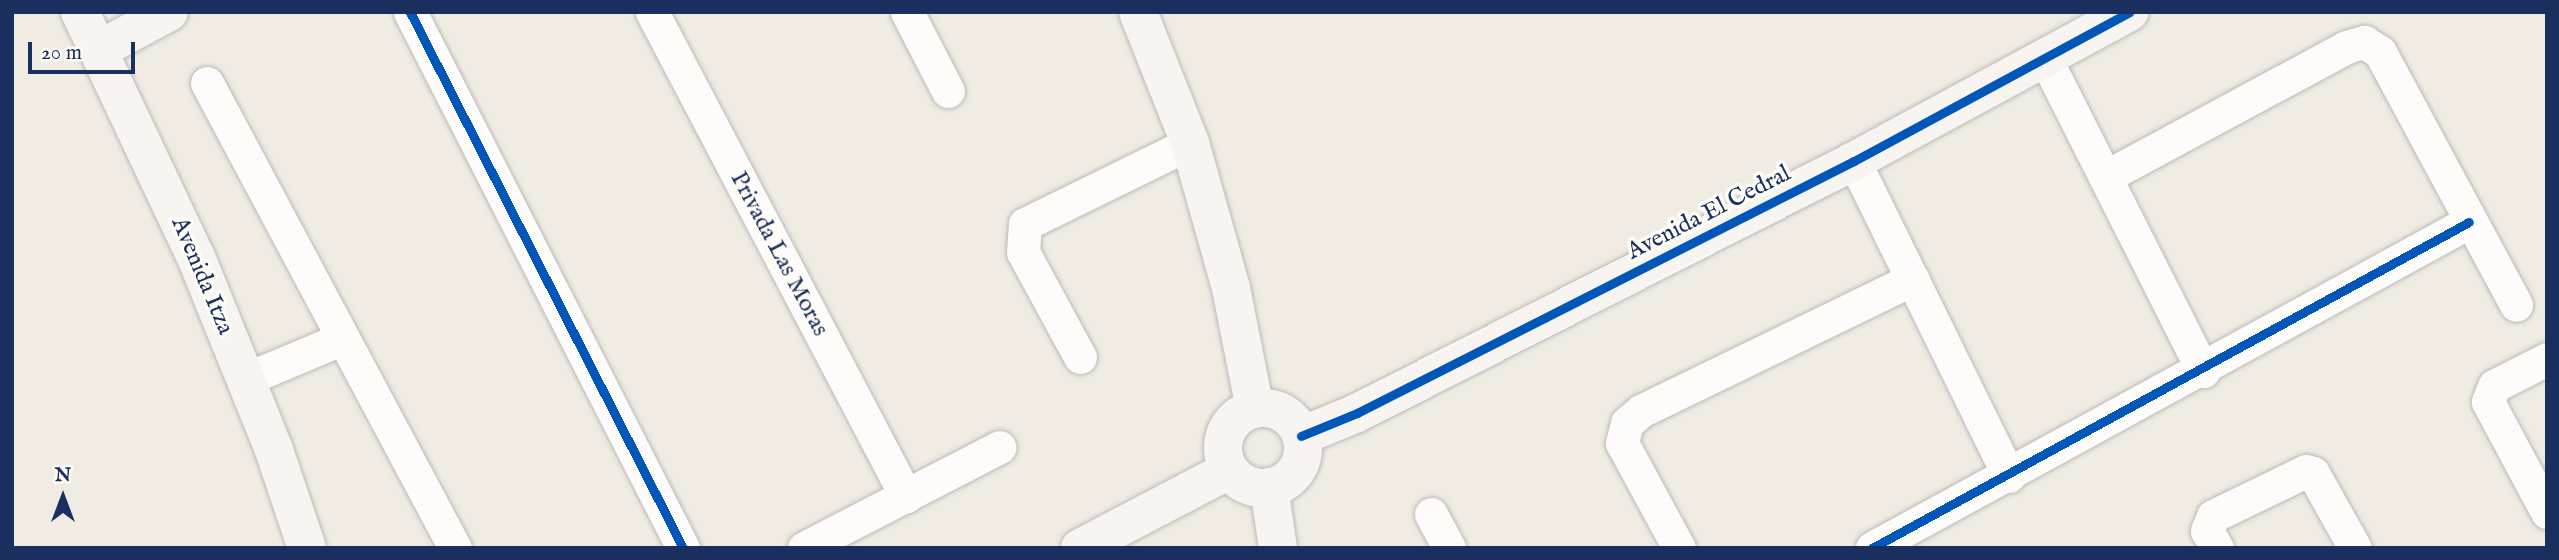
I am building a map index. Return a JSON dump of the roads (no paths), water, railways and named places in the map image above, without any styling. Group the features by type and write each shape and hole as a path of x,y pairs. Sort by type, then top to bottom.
{"street":[{"name":"Avenida Itza","path":"80,12 100,49 195,257 246,379 307,548"},
{"path":"100,49 169,12"},
{"path":"410,12 683,548"},
{"name":"Privada Las Moras","path":"652,12 906,496"},
{"path":"907,12 948,91"},
{"path":"1138,12 1190,143 1231,288 1255,409"},
{"name":"Avenida El Cedral","path":"1301,436 1357,413 1854,161 2129,12"},
{"path":"2105,177 2346,47 2364,42 2381,52 2469,222 2516,305"},
{"path":"2045,58 2203,371"},
{"path":"207,83 341,340 455,548"},
{"path":"1080,357 1023,252 1026,224 1190,143"},
{"path":"1854,161 2008,476"},
{"path":"1872,548 2203,371 2469,222"},
{"path":"1679,548 1622,443 1627,424 1640,411 1913,279"},
{"path":"246,379 341,340"},
{"path":"2547,359 2494,386 2488,402 2547,512"},
{"path":"1255,409 1285,414 1301,436 1300,463 1282,483 1269,487 1246,484 1229,470 1223,443 1226,430 1234,419 1255,409"},
{"path":"804,548 1000,447"},
{"path":"1080,548 1229,470"},
{"path":"2217,548 2207,531 2213,516 2306,471 2313,473 2355,548"},
{"path":"1269,487 1278,548"},
{"path":"1431,514 1449,548"}]}
